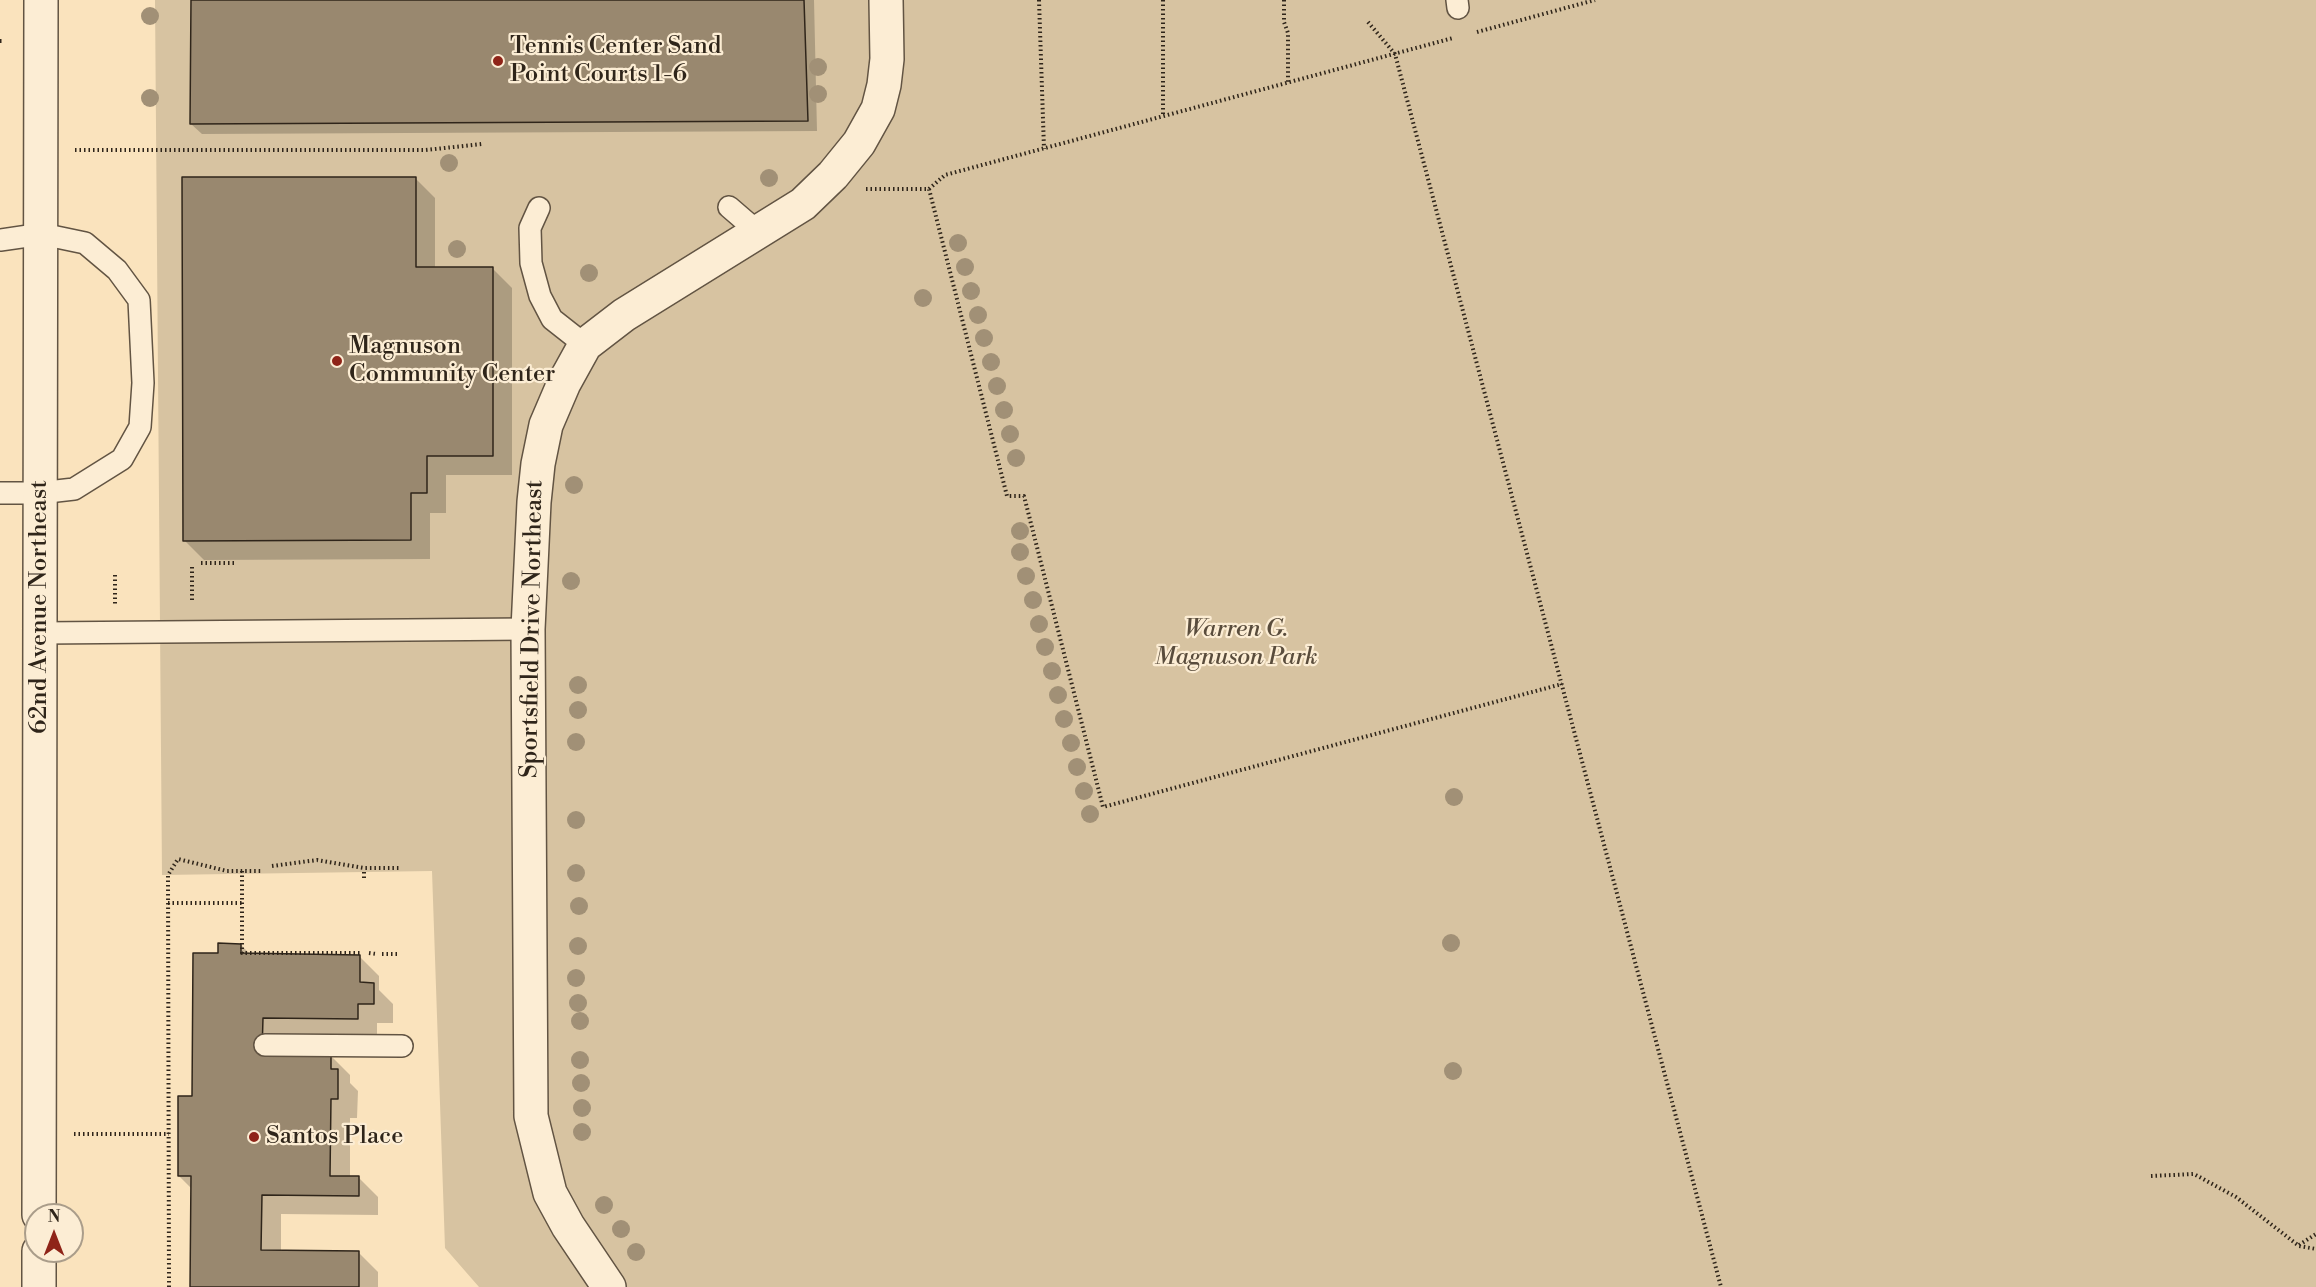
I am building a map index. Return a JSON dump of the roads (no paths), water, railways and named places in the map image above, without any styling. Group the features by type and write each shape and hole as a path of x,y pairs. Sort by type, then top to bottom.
{"street":[{"name":"62nd Avenue Northeast","path":"39,1203 41,0"},
{"name":"Sportsfield Drive Northeast","path":"609,1287 568,1226 550,1193 531,1116 528,629 534,502 538,464 546,425 564,383 585,345 624,315 803,204 833,175 859,143 878,109 884,85 887,59 886,0"},
{"path":"39,1263 39,1287"}],"lane":[{"path":"729,207 758,232"},
{"path":"539,208 530,228 531,263 540,296 552,319 585,345"},
{"path":"0,240 42,234 85,243 117,270 139,300 143,383 140,427 122,459 74,489 39,493 0,493"},
{"path":"41,633 528,629"},
{"path":"265,1045 402,1046"}],"place":[{"name":"Tennis Center Sand Point Courts 1-6","path":"498,61"},
{"name":"Magnuson Community Center","path":"337,361"},
{"name":"Santos Place","path":"254,1137"}],"park label":[{"name":"Warren G. Magnuson Park","path":"1236,644"}]}
